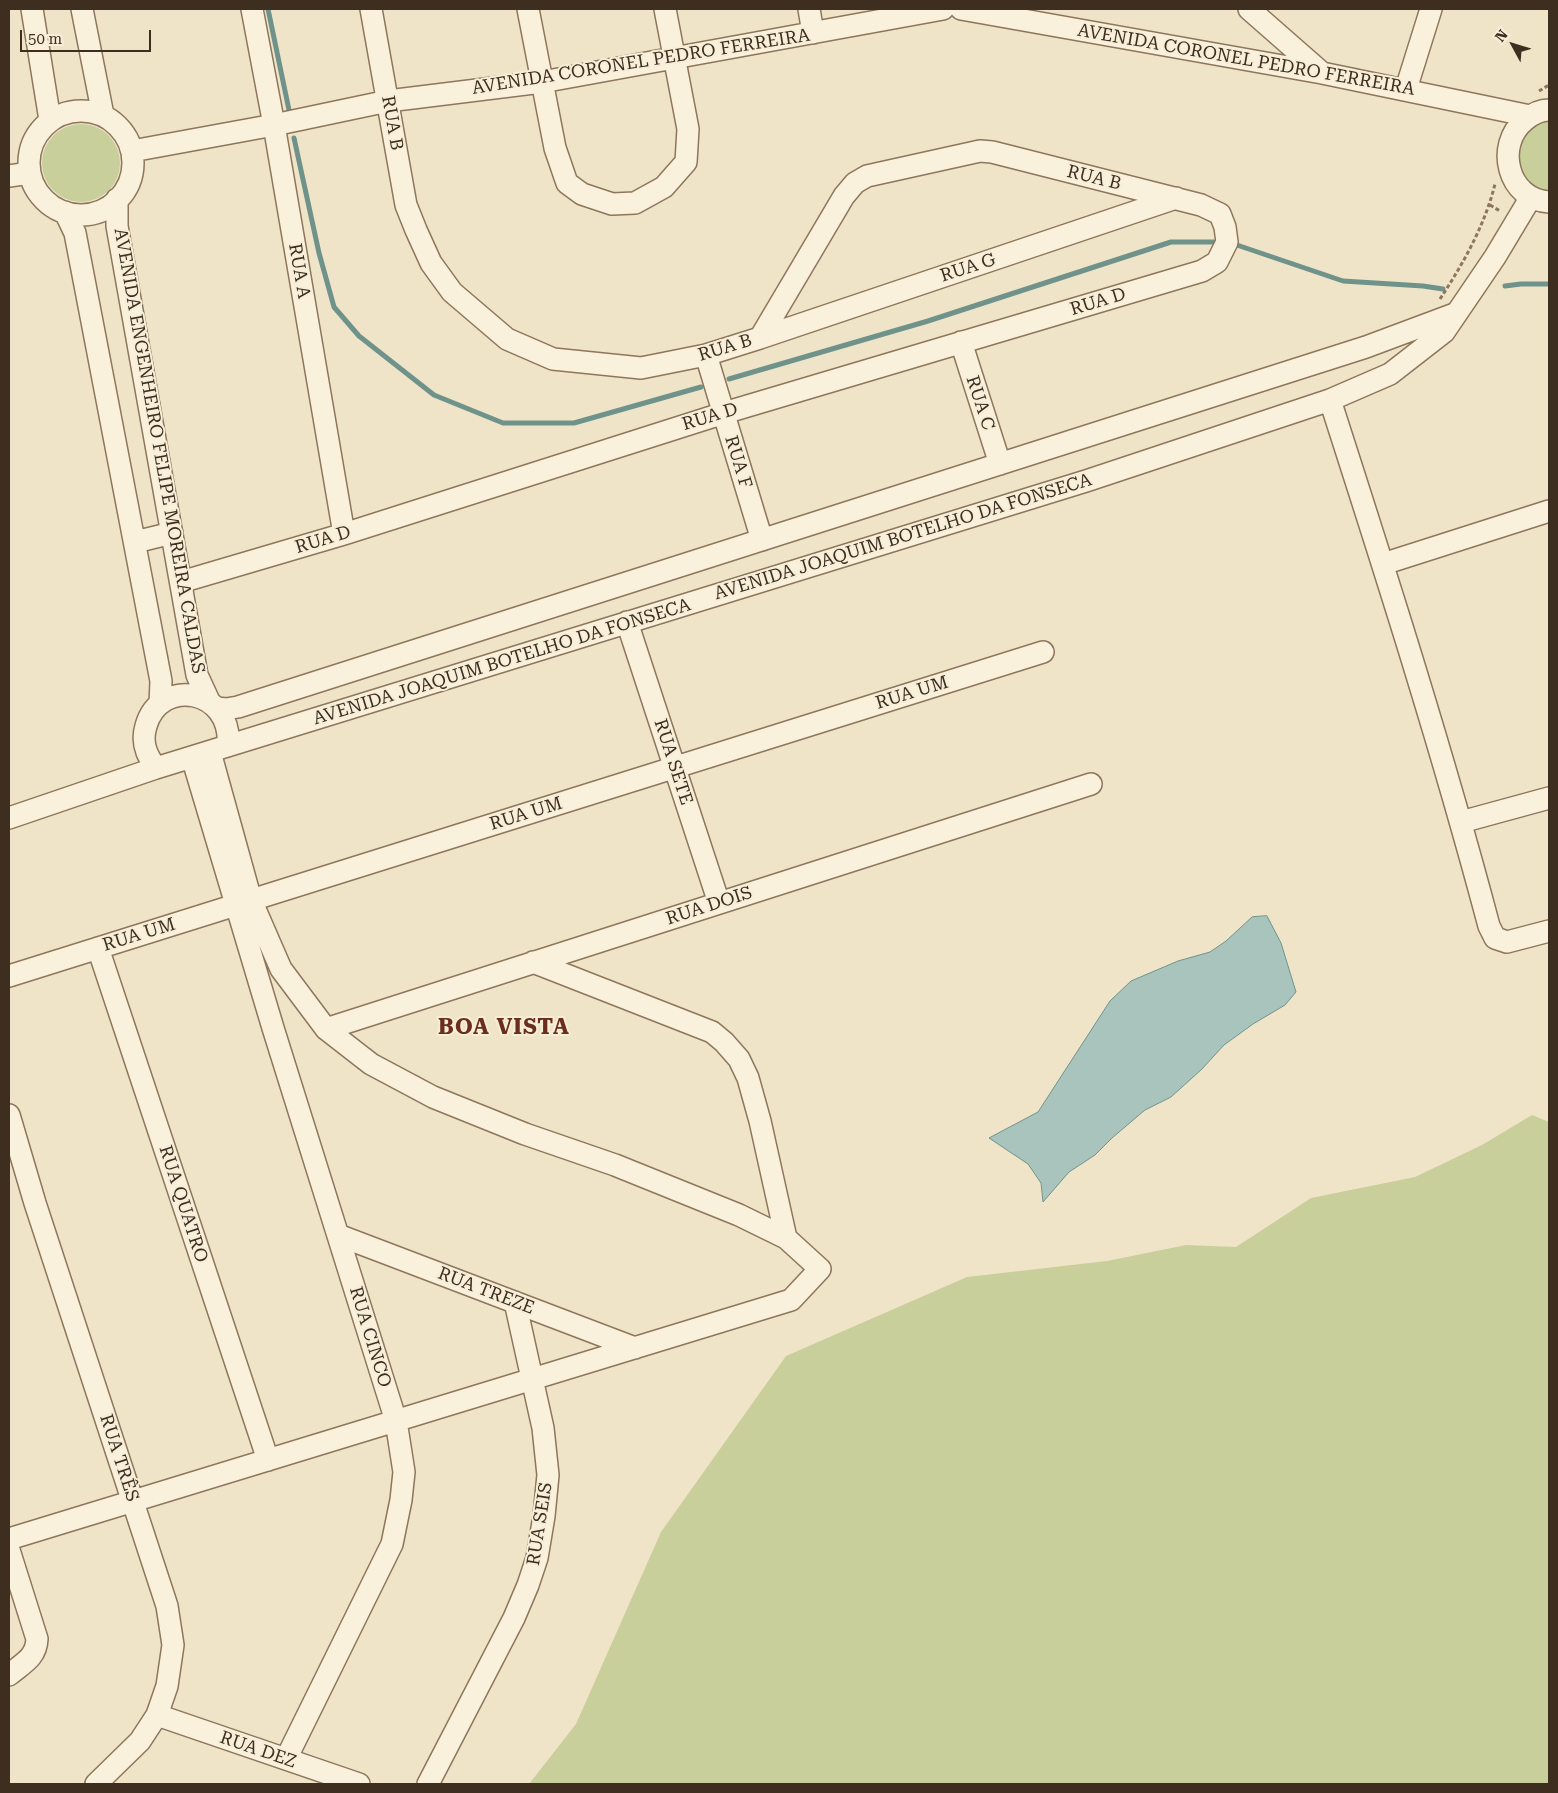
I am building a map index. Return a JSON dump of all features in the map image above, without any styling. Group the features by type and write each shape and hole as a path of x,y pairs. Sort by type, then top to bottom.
{"street":[{"path":"32,9 50,120 62,114 76,111 90,111 103,115 116,124 126,136 132,150"},
{"path":"82,9 103,115"},
{"name":"RUA A","path":"252,9 274,125 344,534"},
{"name":"RUA B","path":"371,9 406,205 431,263 452,292 507,339 553,360 641,368 706,355 760,338 844,196 855,183 867,176 980,151 1201,205 1220,214 1225,227 1227,242"},
{"path":"528,9 555,148 567,183 582,194 612,204 635,203 664,187 686,162 688,129 665,9"},
{"path":"809,9 813,33"},
{"name":"AVENIDA CORONEL PEDRO FERREIRA","path":"132,150 274,125 388,101 542,82 943,9"},
{"name":"AVENIDA CORONEL PEDRO FERREIRA","path":"961,9 1540,113"},
{"path":"1249,9 1322,73"},
{"path":"1406,89 1431,9"},
{"path":"1540,113 1520,124 1512,136 1508,149 1508,163 1512,177 1520,188 1540,199"},
{"name":"AVENIDA ENGENHEIRO FELIPE MOREIRA CALDAS","path":"50,120 32,144 29,158 30,173 34,186 42,197 52,206 65,212 79,215 93,213 106,208 118,199 128,185 133,168 132,150"},
{"path":"9,176 30,173"},
{"name":"RUA G","path":"760,338 1177,198"},
{"name":"AVENIDA ENGENHEIRO FELIPE MOREIRA CALDAS","path":"118,199 117,226 197,675 213,704 223,716 229,736 210,752 244,903"},
{"name":"AVENIDA JOAQUIM BOTELHO DA FONSECA","path":"210,752 1086,481 1330,400 1390,374 1444,332 1495,257 1540,199"},
{"path":"65,212 75,234 162,680 160,704 147,720 144,740 150,760 156,768"},
{"name":"RUA D","path":"181,582 344,534 724,413 1202,271 1217,262 1227,242"},
{"path":"213,704 226,709 238,707 1366,347 1457,313"},
{"name":"RUA C","path":"960,342 1000,464"},
{"name":"RUA F","path":"706,355 762,540"},
{"path":"1330,400 1383,564 1461,822 1489,926 1495,938 1507,942 1549,931"},
{"path":"1383,564 1549,511"},
{"path":"135,542 172,534"},
{"name":"RUA SETE","path":"627,622 719,903"},
{"name":"RUA UM","path":"9,976 1043,652"},
{"name":"AVENIDA ENGENHEIRO FELIPE MOREIRA CALDAS","path":"160,704 179,695 200,697 213,704"},
{"path":"9,818 156,768 210,752"},
{"name":"RUA DOIS","path":"326,1028 1091,784"},
{"path":"1461,822 1549,798"},
{"path":"9,1539 791,1300 820,1269 786,1238 721,1208 432,1097 371,1064 326,1028 281,969 244,903"},
{"name":"RUA CINCO","path":"244,903 338,1235 396,1420 404,1472 402,1500 392,1544 286,1759"},
{"name":"RUA QUATRO","path":"98,948 268,1460"},
{"path":"533,962 712,1032 734,1053 748,1078 760,1121 786,1238"},
{"name":"RUA TRÊS","path":"9,1115 35,1202 167,1606 173,1645 167,1686 157,1715 140,1741 96,1784"},
{"name":"RUA TREZE","path":"338,1235 635,1348"},
{"name":"RUA SEIS","path":"428,1784 514,1618 537,1558 548,1475 543,1428 515,1302"},
{"path":"9,1550 37,1639 36,1648 32,1656 9,1675"},
{"name":"RUA DEZ","path":"157,1715 359,1784"}],"green space":[{"path":"1549,116 1549,195 1535,190 1518,170 1517,143 1523,132"},
{"path":"81,124 96,127 108,136 117,148 120,163 117,178 108,190 96,199 81,202 66,199 54,190 45,178 42,163 45,148 54,136 66,127"},
{"path":"1532,1115 1549,1122 1549,1784 529,1784 576,1724 661,1532 786,1356 967,1277 1107,1261 1186,1245 1236,1247 1311,1198 1415,1177 1482,1145"}],"water":[{"path":"1267,916 1281,943 1296,992 1285,1005 1253,1024 1224,1045 1202,1069 1171,1097 1145,1110 1095,1155 1069,1172 1043,1202 1041,1183 1028,1164 989,1138 1038,1112 1110,1001 1131,981 1178,961 1210,952 1226,941 1252,917"}],"waterway":[{"path":"268,9 289,110"},
{"path":"294,138 319,253 334,307 359,336 434,395 503,423 574,423 701,387"},
{"path":"729,379 928,321 1171,242 1220,242"},
{"path":"1231,243 1343,281 1443,289"},
{"path":"1505,286 1549,284"}],"district":[{"name":"BOA VISTA","path":"504,1028"}]}
